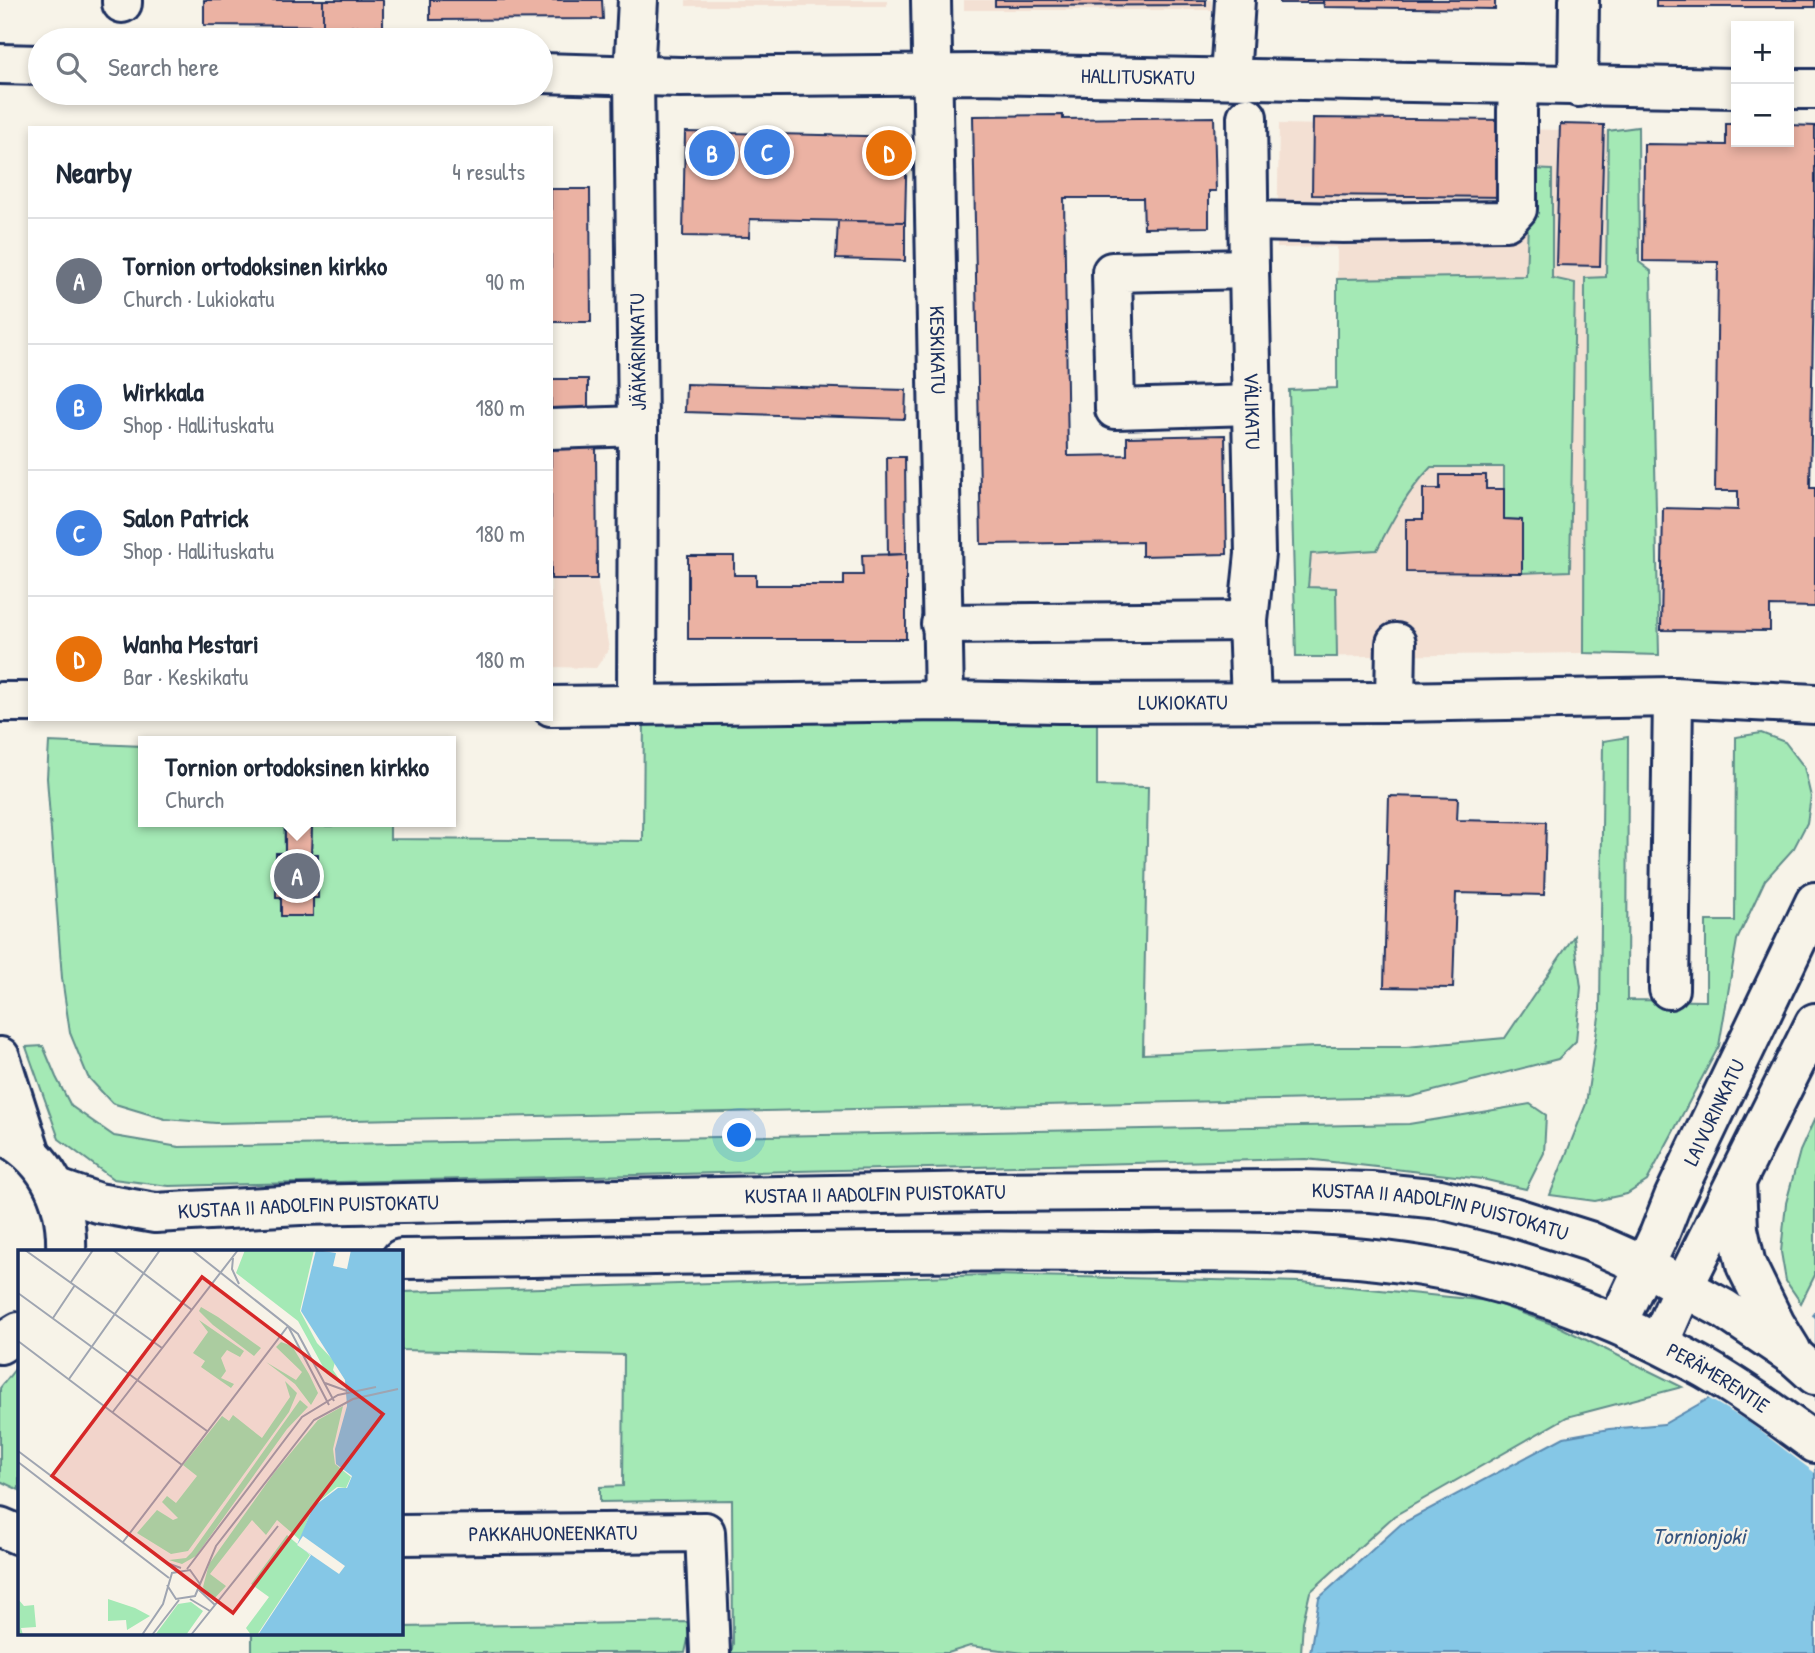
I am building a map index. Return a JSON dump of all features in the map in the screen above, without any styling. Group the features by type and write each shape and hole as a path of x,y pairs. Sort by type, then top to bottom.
{"main road":[{"name":"JÄÄKÄRINKATU","path":"637,705 638,426 634,76 638,0"},
{"name":"KESKIKATU","path":"931,0 944,701"},
{"path":"1230,78 1235,0"},
{"path":"1578,0 1578,87"},
{"path":"0,64 28,65"},
{"name":"HALLITUSKATU","path":"553,74 1230,78 1519,86 1731,88"},
{"path":"1249,221 1506,221 1517,209 1519,86"},
{"path":"1794,89 1815,89"},
{"name":"VÄLIKATU","path":"1247,117 1255,554 1248,621 1251,703"},
{"path":"1249,269 1112,272 1115,409 1252,405"},
{"path":"553,429 638,426"},
{"path":"942,624 1248,621"},
{"path":"1395,702 1396,643"},
{"path":"1669,989 1673,696"},
{"name":"LUKIOKATU","path":"553,706 944,701 1395,702 1673,696 1815,704"},
{"path":"0,702 28,702"},
{"name":"LAIVURINKATU","path":"1616,1324 1815,902"},
{"path":"1659,1343 1684,1286 1815,1023"},
{"path":"0,1057 31,1154"},
{"path":"0,1133 31,1154 45,1170 63,1210 66,1250"},
{"path":"1736,1182 1738,1229 1746,1265 1768,1329"},
{"name":"KUSTAA II AADOLFIN PUISTOKATU","path":"55,1188 98,1203 155,1213 300,1205 971,1192 1371,1192 1440,1199 1513,1217 1589,1241 1684,1286"},
{"path":"402,1259 989,1251 1332,1256 1417,1265 1477,1278 1577,1308 1616,1324"},
{"path":"1684,1286 1724,1309 1768,1329 1805,1366"},
{"name":"PERÄMERENTIE","path":"1616,1324 1709,1370 1768,1408 1815,1443"},
{"path":"0,1527 18,1535"},
{"name":"PAKKAHUONEENKATU","path":"402,1535 705,1532 710,1653"}],"shaded area":[{"path":"686,0 887,0 887,6 686,6"},
{"path":"964,0 1211,0 1212,10 964,10"},
{"path":"1279,124 1608,131 1606,278 1586,278 1584,653 1296,657 1289,390 1337,388 1337,247 1277,248"},
{"path":"553,579 597,579 609,649 596,668 553,667"}],"green space":[{"path":"1638,127 1639,262 1651,271 1659,655 1584,653 1585,278 1606,277 1608,131"},
{"path":"1530,169 1552,170 1552,278 1575,283 1570,571 1522,573 1522,520 1504,519 1504,467 1431,467 1401,506 1377,550 1311,554 1308,587 1336,588 1337,657 1296,657 1289,390 1337,388 1337,279 1526,276"},
{"path":"644,711 1097,722 1097,786 1148,787 1143,1054 1316,1047 1406,1047 1505,1038 1574,936 1581,987 1576,1041 1558,1059 1410,1097 216,1123 165,1119 112,1103 88,1077 70,1033 62,978 47,778 49,742 138,746 138,827 284,827 285,853 276,853 276,897 281,898 281,915 313,915 313,898 318,897 318,854 311,854 312,827 390,827 390,839 643,841"},
{"path":"1761,733 1785,742 1804,767 1811,797 1807,823 1794,848 1765,880 1737,940 1719,1046 1647,1181 1627,1194 1595,1201 1550,1195 1586,1104 1600,1010 1603,741 1628,737 1627,1000 1706,1001 1706,921 1735,921 1736,737"},
{"path":"43,1046 71,1106 114,1136 179,1147 1409,1124 1530,1104 1546,1115 1544,1153 1526,1189 1482,1179 1306,1159 169,1186 113,1179 59,1139 26,1047"},
{"path":"1815,1118 1815,1275 1801,1303 1786,1281 1781,1252 1786,1203 1800,1151"},
{"path":"991,1275 1301,1282 1489,1301 1560,1327 1682,1387 1567,1417 1394,1516 1310,1592 1303,1622 1301,1653 1024,1653 970,1646 948,1653 731,1653 732,1500 600,1502 600,1487 623,1486 624,1355 402,1350 402,1292"},
{"path":"18,1365 18,1490 0,1481 0,1388"},
{"path":"692,1622 685,1653 252,1653 252,1636 402,1636 402,1627"}],"water":[{"name":"Tornionjoki","path":"1815,1313 1815,1653 1310,1653 1319,1598 1401,1524 1564,1437 1609,1429 1664,1424 1743,1379 1794,1340"}],"pier":[{"path":"1810,1314 1815,1318 1815,1473 1747,1421 1706,1397 1767,1358 1791,1338"}],"building":[{"path":"204,0 323,0 323,26 204,25"},
{"path":"323,0 383,0 383,27 323,26"},
{"path":"430,0 602,0 603,19 430,20"},
{"path":"995,0 1206,0 1206,5 995,6"},
{"path":"1280,0 1323,0 1323,3 1280,3"},
{"path":"1323,0 1495,0 1495,9 1324,7"},
{"path":"1656,0 1815,0 1815,7 1656,7"},
{"path":"1063,115 1063,119 1214,117 1216,191 1209,191 1209,227 1144,228 1143,198 1064,198 1068,456 1127,455 1127,437 1225,435 1227,554 1142,556 1142,542 981,544 973,116"},
{"path":"1313,118 1507,120 1507,197 1312,195"},
{"path":"1560,124 1604,125 1600,266 1556,265"},
{"path":"1726,124 1731,124 1731,147 1794,147 1794,125 1815,126 1810,488 1815,488 1815,607 1770,606 1770,631 1661,630 1663,508 1738,510 1738,491 1715,491 1718,262 1643,261 1644,144 1726,145"},
{"path":"685,132 907,137 905,222 750,219 749,237 683,236"},
{"path":"553,189 590,189 591,322 553,322"},
{"path":"838,221 905,222 905,261 836,259"},
{"path":"553,379 588,379 588,418 553,419"},
{"path":"686,384 906,390 905,419 685,412"},
{"path":"553,448 596,448 597,579 553,579"},
{"path":"887,457 905,457 906,554 888,555"},
{"path":"1440,475 1486,475 1486,489 1504,489 1504,519 1522,520 1522,573 1406,572 1406,519 1423,519 1423,489 1440,489"},
{"path":"906,554 906,639 688,639 688,556 734,556 734,575 756,575 756,585 844,585 844,575 863,575 862,555"},
{"path":"1389,796 1458,798 1457,820 1546,822 1544,895 1456,893 1453,988 1384,987"},
{"path":"285,827 312,827 311,854 318,854 318,898 313,898 313,916 281,916 281,898 276,898 276,853 285,853"}],"place":[{"name":"Salon Patrick","path":"767,152"},
{"name":"Wirkkala","path":"712,153"},
{"name":"Wanha Mestari","path":"889,153"},
{"name":"Tornion ortodoksinen kirkko","path":"297,876"}]}
